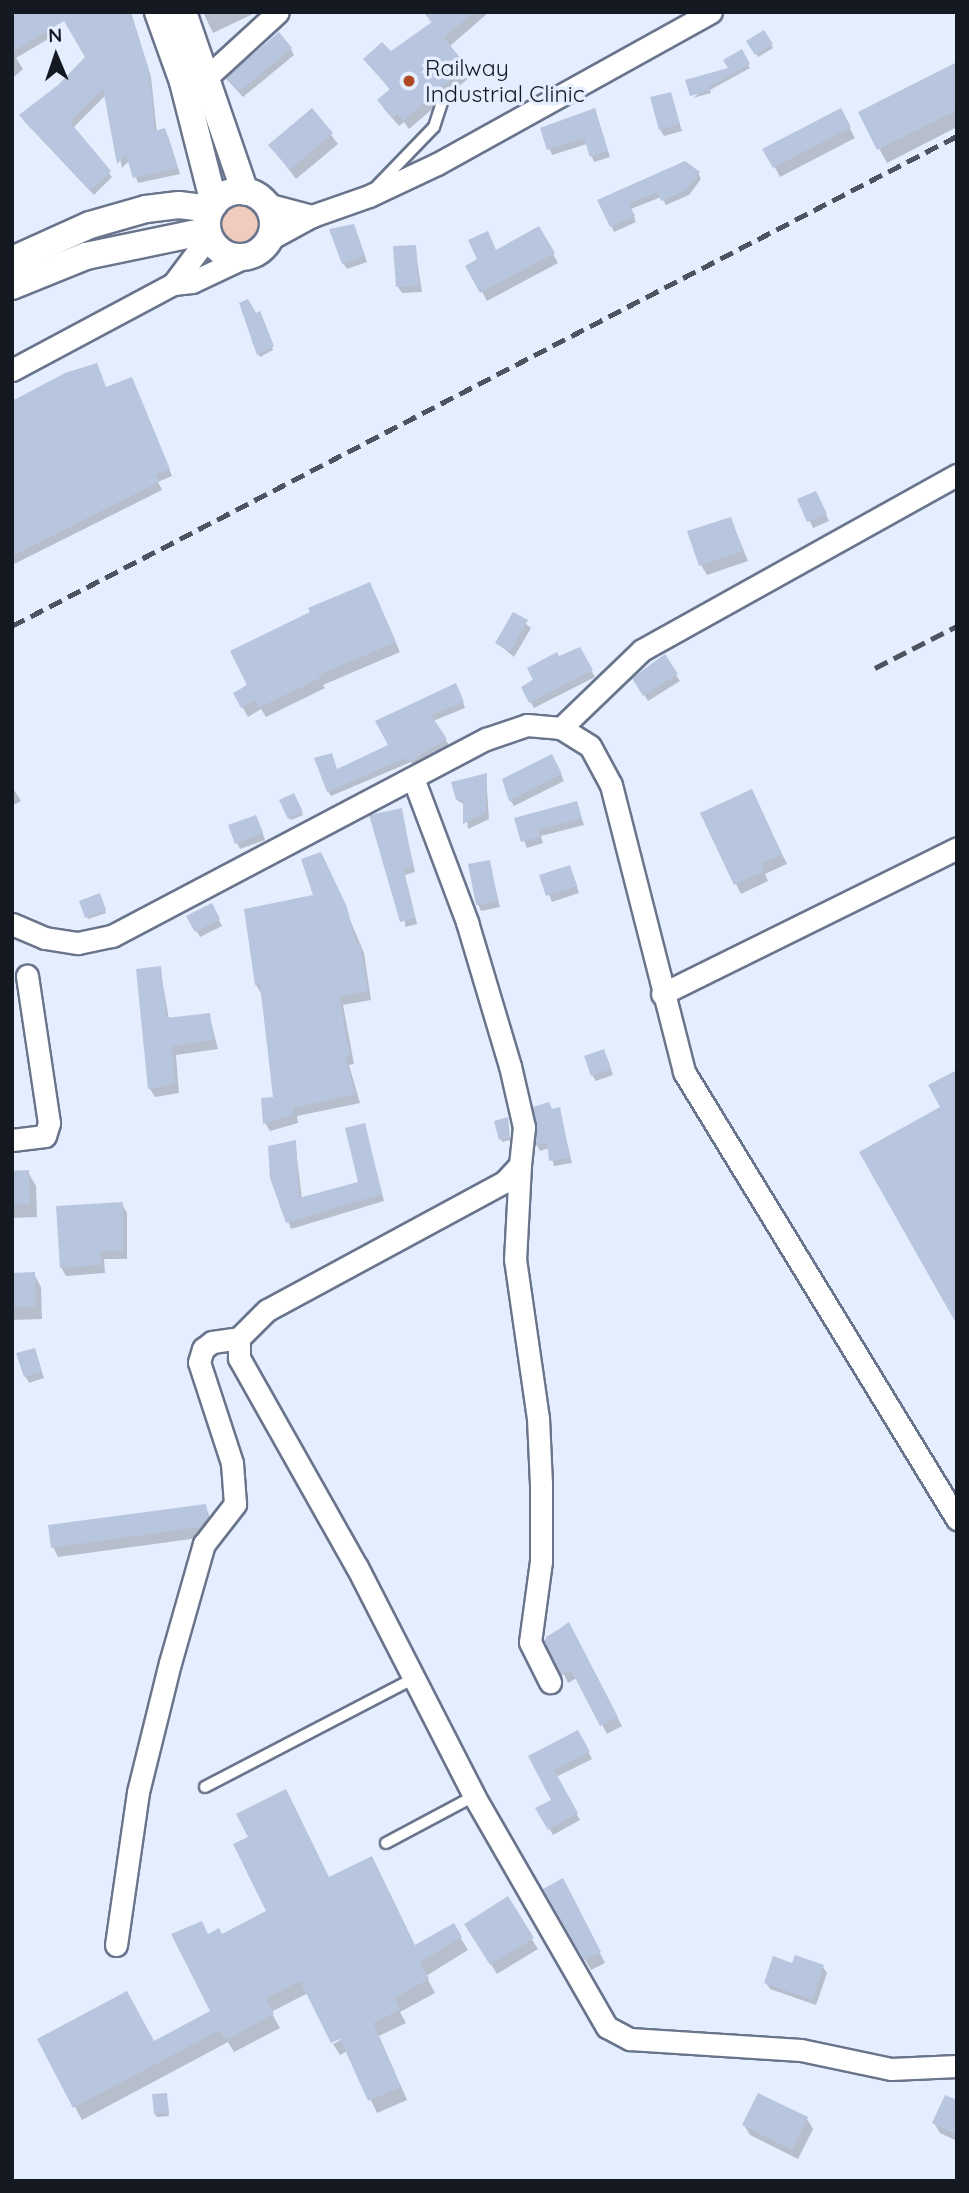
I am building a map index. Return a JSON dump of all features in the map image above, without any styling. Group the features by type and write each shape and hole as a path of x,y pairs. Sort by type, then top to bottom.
{"street":[{"path":"158,12 183,82 210,220 229,255 258,248 273,222 256,198 183,12"},
{"path":"207,77 278,12"},
{"path":"12,370 173,284 192,282 312,216 369,197 447,159 697,15"},
{"path":"173,284 228,194 256,198 312,216"},
{"path":"12,260 90,225 146,209 178,205 210,220"},
{"path":"12,286 86,256 210,220"},
{"path":"561,728 642,650 957,475"},
{"path":"12,924 45,938 67,941 112,936 486,739 527,725 561,728 590,746 611,785 684,1072 957,1519"},
{"path":"413,778 467,922 510,1066 524,1127 515,1259 538,1418 541,1483 541,1561 530,1642 550,1682"},
{"path":"662,994 957,848"},
{"path":"12,1140 45,1136 49,1123 27,976"},
{"path":"116,1945 138,1792 170,1662 204,1544 236,1504 232,1463 199,1362 203,1349 212,1342 239,1338 267,1310 504,1182 520,1165"},
{"path":"239,1338 239,1358 250,1381 357,1567 474,1796 607,2027 630,2039 801,2050 891,2068 957,2066"}],"lane":[{"path":"369,197 434,127 443,99"},
{"path":"205,1787 414,1678"},
{"path":"386,1843 474,1796"}],"shaded area":[{"path":"239,202 247,203 253,208 258,214 258,230 253,236 247,241 239,242 231,241 225,236 220,230 219,222 220,214 225,208 231,203"}],"building":[{"path":"19,12 131,12 149,70 155,131 165,128 178,168 133,178 126,155 117,164 103,89 70,122 111,171 90,191 19,115 58,85 85,57 64,21 12,52 12,16"},
{"path":"423,12 474,12 444,38 467,66 403,121 397,114 393,118 377,100 390,89 363,59 382,42 391,51 432,22"},
{"path":"764,30 773,44 755,55 746,41"},
{"path":"279,32 292,48 239,92 225,78"},
{"path":"742,49 750,64 709,87 710,91 690,96 685,80 728,68 723,60"},
{"path":"957,62 957,110 877,150 858,112"},
{"path":"671,92 680,124 659,130 650,97"},
{"path":"312,108 333,133 290,170 268,145"},
{"path":"595,108 608,151 590,157 584,138 547,150 540,128"},
{"path":"841,108 851,127 773,168 762,149"},
{"path":"685,161 700,172 686,190 661,201 657,192 629,204 635,216 610,227 597,200"},
{"path":"354,224 365,256 342,264 329,229"},
{"path":"539,226 555,253 480,293 465,266 477,259 468,240 488,231 496,250"},
{"path":"416,245 419,286 396,287 393,246"},
{"path":"248,299 256,313 260,311 274,346 257,355 239,303"},
{"path":"97,363 106,387 132,377 170,469 156,475 159,482 12,556 12,401 65,373"},
{"path":"816,491 827,514 807,522 797,499"},
{"path":"731,517 743,551 699,566 687,531"},
{"path":"370,582 396,642 319,675 320,678 259,708 255,700 241,708 233,693 247,685 230,651 310,612 308,608"},
{"path":"513,612 528,620 510,652 495,643"},
{"path":"580,647 593,670 529,703 521,687 533,680 527,668 557,652 559,656"},
{"path":"665,654 678,674 643,696 632,678"},
{"path":"456,683 464,702 431,715 447,739 409,762 406,758 327,792 314,758 332,753 337,769 388,745 375,721"},
{"path":"552,754 562,774 509,801 502,779"},
{"path":"487,773 486,812 463,824 463,799 456,800 451,782"},
{"path":"752,789 782,854 761,864 764,871 734,885 700,813"},
{"path":"294,793 303,812 288,819 279,800"},
{"path":"577,801 582,818 538,830 540,837 521,842 514,818"},
{"path":"402,808 413,867 403,869 415,918 400,922 369,815"},
{"path":"256,815 263,833 235,844 228,825"},
{"path":"321,852 347,907 356,943 360,943 368,992 339,996 350,1055 345,1056 356,1094 293,1108 294,1114 263,1124 261,1098 273,1097 260,984 255,985 244,909 313,895 301,859"},
{"path":"490,860 498,901 476,905 468,864"},
{"path":"570,865 577,886 546,896 539,875"},
{"path":"100,893 106,910 85,918 79,901"},
{"path":"212,903 220,919 195,932 186,916"},
{"path":"161,966 166,1018 210,1013 214,1040 172,1046 175,1084 148,1089 136,969"},
{"path":"604,1049 611,1069 591,1076 584,1056"},
{"path":"957,1070 957,1325 859,1152 940,1107 928,1085"},
{"path":"549,1102 552,1109 560,1107 570,1158 549,1161 547,1142 535,1146 533,1107"},
{"path":"508,1117 510,1138 499,1140 494,1121"},
{"path":"365,1123 382,1194 286,1223 270,1178 268,1146 296,1140 299,1198 358,1182 345,1128"},
{"path":"29,1170 30,1204 12,1205 12,1171"},
{"path":"123,1202 123,1250 100,1251 101,1265 60,1268 56,1206"},
{"path":"35,1272 36,1306 12,1307 12,1273"},
{"path":"35,1348 42,1371 24,1377 16,1353"},
{"path":"206,1504 208,1517 200,1527 51,1548 48,1525"},
{"path":"569,1622 618,1717 600,1726 571,1670 561,1676 544,1640"},
{"path":"578,1730 590,1752 554,1770 578,1813 548,1830 535,1808 551,1800 528,1756"},
{"path":"286,1789 329,1877 372,1856 415,1945 454,1923 462,1937 420,1962 429,1979 394,1998 400,2010 373,2023 401,2087 368,2101 340,2039 331,2043 300,1981 266,1999 274,2014 226,2040 220,2030 73,2108 37,2039 127,1991 154,2041 210,2011 171,1934 202,1921 208,1934 219,1928 222,1934 266,1911 233,1844 248,1837 236,1814"},
{"path":"563,1878 601,1952 584,1960 543,1889"},
{"path":"508,1896 534,1938 490,1965 464,1924"},
{"path":"795,1955 824,1965 813,2000 764,1983 773,1956 792,1963"},
{"path":"167,2093 169,2113 154,2114 152,2094"},
{"path":"758,2093 808,2117 792,2150 742,2125"},
{"path":"945,2095 957,2100 957,2135 932,2123"}],"railway":[{"path":"12,626 957,136"},
{"path":"875,668 957,626"}],"place":[{"name":"Railway Industrial Clinic","path":"409,81"}]}
